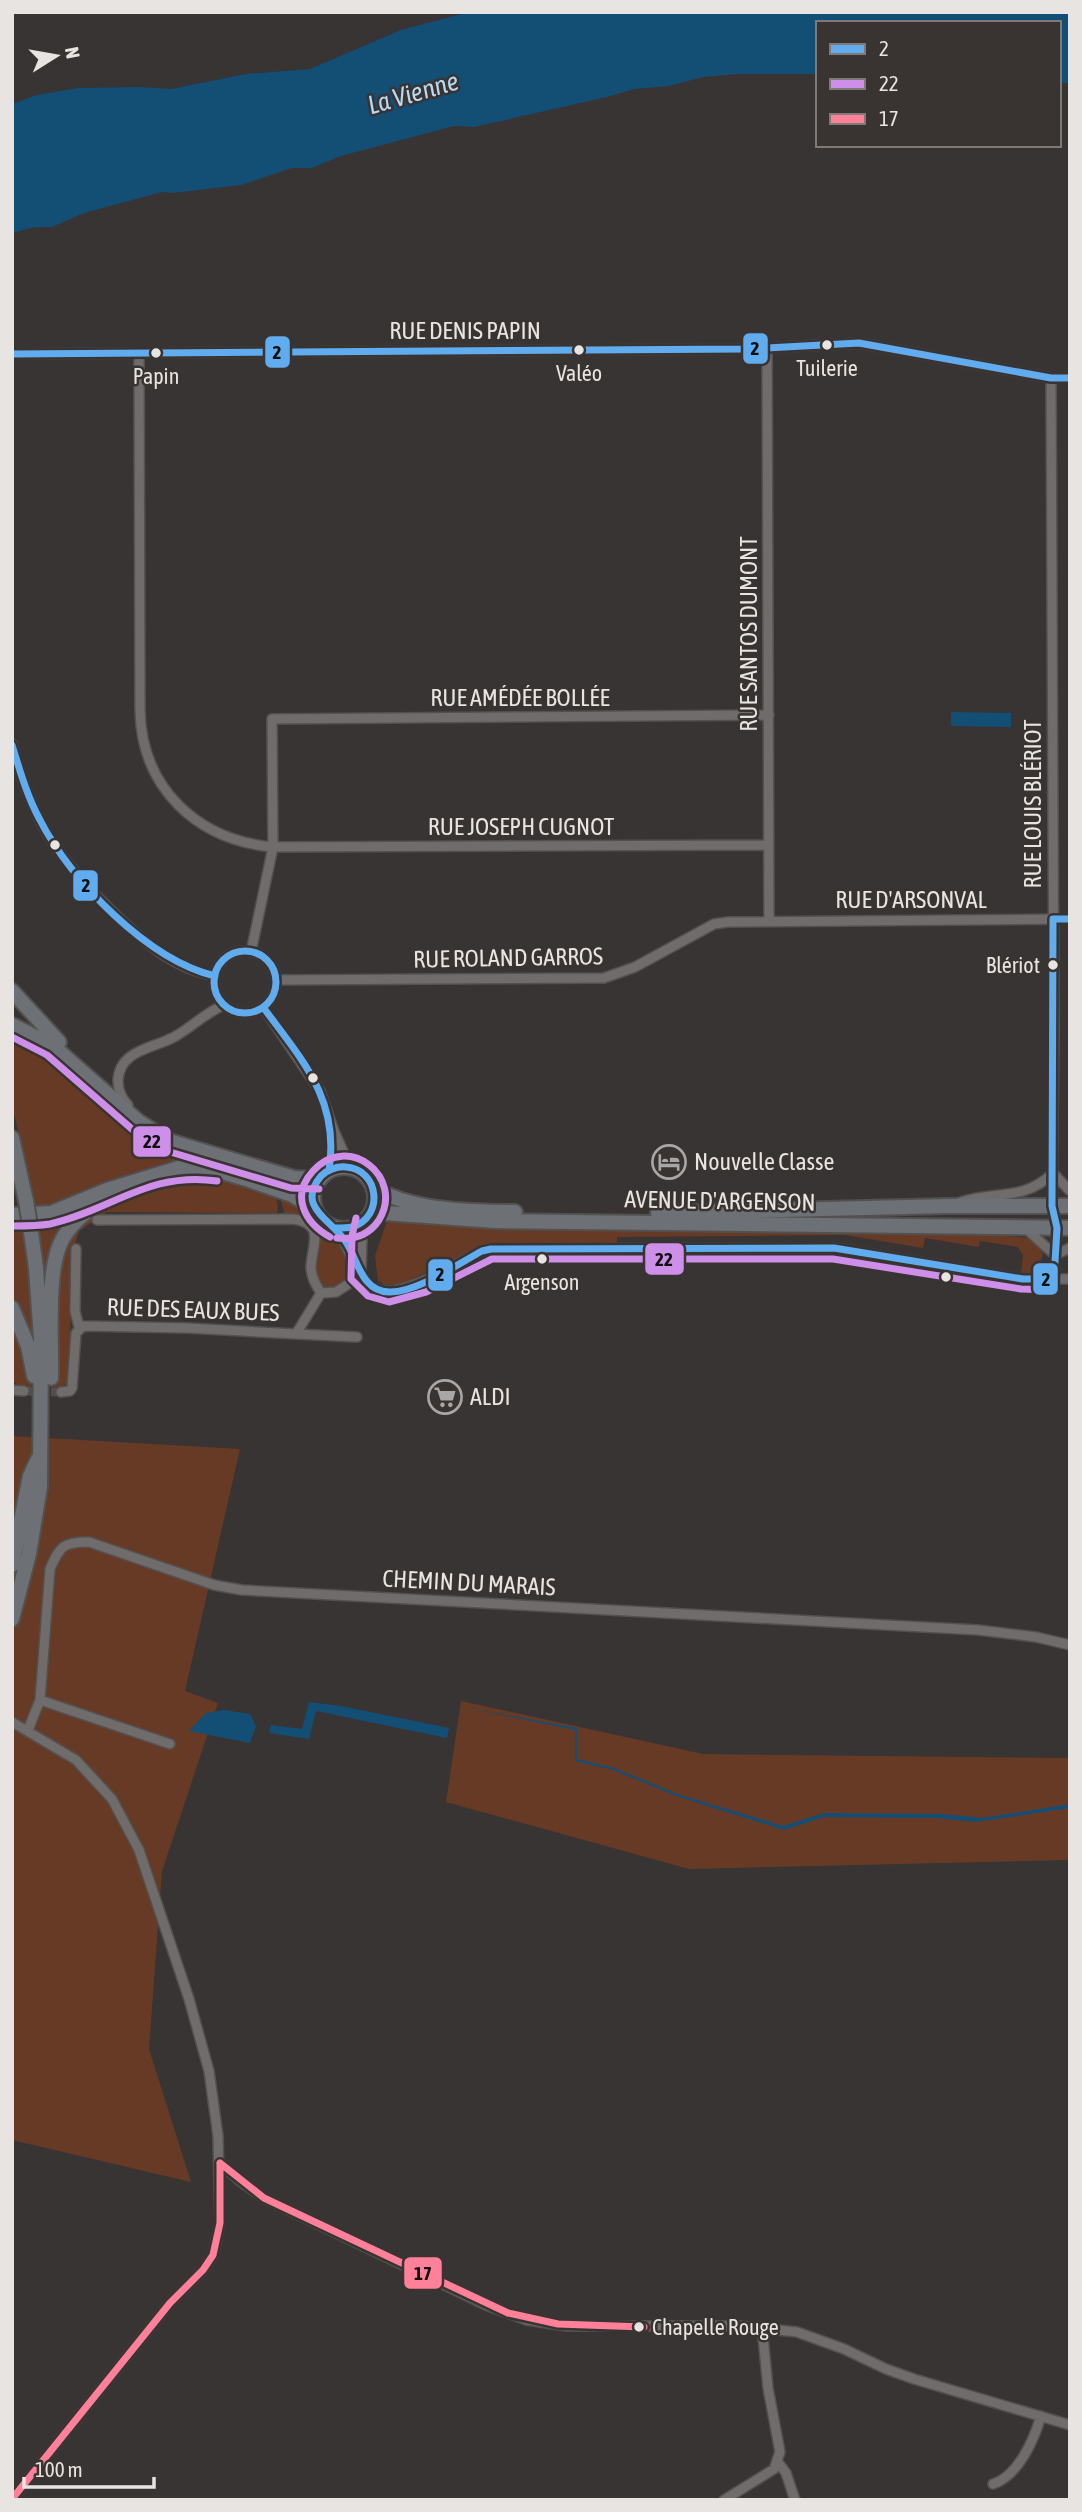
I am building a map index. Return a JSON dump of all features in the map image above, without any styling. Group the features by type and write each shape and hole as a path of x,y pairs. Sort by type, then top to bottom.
{"main road":[{"path":"12,991 117,1104"},
{"path":"12,1025 54,1046 117,1104 160,1136 200,1152 294,1178 324,1175 350,1167 364,1174 373,1187 374,1207 368,1218 357,1227 336,1228 323,1221 314,1208 277,1189 200,1167 171,1169 51,1213 12,1215"},
{"path":"12,1138 31,1232 41,1339 38,1458 40,1487 35,1521 12,1619"},
{"path":"314,1208 313,1198 324,1175"},
{"path":"41,1419 49,1397 53,1289 59,1247 78,1219 131,1183"},
{"name":"AVENUE D'ARGENSON","path":"373,1187 394,1198 424,1205 510,1212 705,1213 948,1206 1070,1206"},
{"path":"1004,1228 1013,1221 1052,1206"},
{"name":"AVENUE D'ARGENSON","path":"368,1218 385,1213 495,1221 1063,1228"},
{"path":"1063,1228 1070,1220"},
{"path":"12,1308 28,1346 41,1419"},
{"path":"12,1565 30,1476 38,1458"}],"street":[{"name":"RUE DENIS PAPIN","path":"12,354 767,347 859,343 1051,378 1070,378"},
{"name":"RUE SANTOS DUMONT","path":"767,347 769,920"},
{"name":"RUE JOSEPH CUGNOT","path":"139,353 142,740 149,762 160,782 176,803 195,821 215,833 237,841 273,847 769,845"},
{"name":"RUE LOUIS BLÉRIOT","path":"1051,378 1052,1206 1063,1228 1055,1255 1054,1279"},
{"name":"RUE AMÉDÉE BOLLÉE","path":"273,847 272,719 769,715"},
{"path":"12,744 35,814 77,877 156,951 190,970 215,976"},
{"path":"251,951 273,847"},
{"name":"RUE D'ARSONVAL","path":"769,920 1070,919"},
{"name":"RUE ROLAND GARROS","path":"276,980 604,978 635,967 714,924 769,920"},
{"path":"241,951 251,951 268,961 273,970 276,980 270,999 263,1007 248,1013 231,1010 218,996 214,986 215,976 224,959 241,951"},
{"path":"200,1152 155,1126 129,1106 120,1096 118,1076 122,1065 131,1055 173,1037 224,1005"},
{"path":"263,1007 320,1091 350,1167"},
{"path":"324,1175 333,1151 334,1131"},
{"path":"948,1206 972,1197 1029,1191 1043,1183 1053,1172 1070,1191"},
{"path":"362,1276 362,1237 368,1218"},
{"path":"97,1220 301,1220 308,1222 314,1232 315,1245 311,1267 314,1281 321,1293 336,1292 362,1276"},
{"path":"336,1228 362,1276 371,1286 380,1290 400,1290 491,1249 834,1248 1023,1279 1070,1279"},
{"path":"1025,1228 1055,1255 1070,1248"},
{"name":"RUE DES EAUX BUES","path":"61,1392 70,1391 72,1388 76,1333 79,1327 75,1311 76,1249"},
{"name":"RUE DES EAUX BUES","path":"79,1327 187,1328 296,1334 321,1293"},
{"path":"296,1334 357,1337"},
{"path":"12,1390 24,1391"},
{"name":"CHEMIN DU MARAIS","path":"28,1730 40,1700 50,1569 58,1549 71,1542 89,1542 214,1585 242,1590 978,1630 1036,1637 1070,1645"},
{"path":"40,1700 170,1744"},
{"path":"12,2499 170,2303 203,2270 213,2255 220,2223 220,2163 209,2071 189,1999 139,1850 112,1799 76,1760 28,1730 13,1724"},
{"path":"220,2163 264,2198 486,2305 527,2320 567,2326 762,2327 797,2332 914,2379 1070,2425"},
{"path":"724,2500 774,2469 780,2452 768,2388 762,2327"},
{"path":"993,2484 1002,2480 1019,2462 1041,2416"},
{"path":"777,2461 786,2473 795,2500"}],"shaded area":[{"path":"12,1029 46,1046 137,1127 178,1151 202,1158 201,1161 166,1163 71,1203 38,1209 37,1205 33,1205 12,1107"},
{"path":"185,1174 207,1175 270,1192 277,1201 277,1213 107,1212 79,1231 72,1255 69,1383 54,1388 58,1282 61,1261 75,1229 91,1214 111,1202 154,1183"},
{"path":"280,1196 309,1211 318,1225 340,1240 351,1264 347,1280 331,1288 320,1283 316,1267 319,1237 316,1227 307,1218 284,1213"},
{"path":"92,1200 66,1224 50,1338 36,1221"},
{"path":"388,1218 973,1233 1029,1238 1040,1245 1043,1254 1039,1267 1031,1273 1021,1273 1023,1255 1018,1247 980,1241 979,1247 925,1238 923,1248 845,1235 617,1237 617,1243 485,1244 404,1283 386,1285 378,1281 375,1256"},
{"path":"23,1222 29,1265 36,1368 12,1301 12,1223"},
{"path":"12,1316 31,1371 31,1387 19,1386 12,1381"},
{"path":"12,1436 240,1449 185,1691 218,1703 162,1871 149,2049 191,2182 12,2140"},
{"path":"461,1701 703,1754 1070,1758 1070,1860 689,1869 446,1802"}],"water":[{"name":"La Vienne","path":"469,12 1070,12 1070,83 1061,83 1061,21 816,21 816,74 737,74 634,89 474,127 454,126 341,156 312,168 292,168 241,185 162,192 84,213 52,227 35,227 12,233 12,104 37,95 78,88 171,89 246,74 310,69 401,30"},
{"path":"951,712 1011,713 1011,727 951,726"},
{"path":"309,1702 449,1728 447,1738 316,1711 309,1739 269,1733 271,1725 302,1729"},
{"path":"463,1707 577,1728 577,1759 614,1768 680,1795 783,1826 824,1813 941,1814 983,1818 1070,1804 1070,1808 976,1822 936,1818 824,1817 784,1830 679,1797 613,1770 575,1761 575,1730"},
{"path":"224,1710 250,1714 256,1726 250,1743 189,1731 206,1713"}],"tunnel":[{"path":"24,1391 61,1392"}],"transit line":[{"name":"2","path":"12,354 746,349 859,343 1051,378 1070,378"},
{"name":"2","path":"12,745 40,820 54,844 91,892 138,936 190,967 215,976"},
{"name":"2","path":"336,1228 352,1227 363,1222 370,1214 373,1204 374,1194 366,1176 346,1167 332,1169 321,1176 314,1187 314,1205 346,1242 366,1280 372,1286 389,1292 424,1283 482,1251 491,1249 834,1248 1023,1279 1054,1279 1057,1228 1052,1206 1053,919 1070,919"},
{"name":"2","path":"245,951 267,960 276,982 267,1004 245,1013 223,1004 214,982 223,960 245,951"},
{"name":"2","path":"263,1007 315,1082 329,1122 329,1170"},
{"name":"22","path":"12,1037 47,1055 133,1130 167,1151 291,1188 319,1189"},
{"name":"22","path":"330,1237 308,1217 302,1190 313,1171 327,1160 342,1156 356,1158 379,1175 385,1189 385,1204 379,1220 366,1233 337,1238"},
{"name":"22","path":"12,1226 36,1226 72,1218 131,1194 171,1182 193,1179 217,1181"},
{"name":"22","path":"356,1218 352,1236 351,1279 368,1296 389,1302 426,1292 492,1259 833,1259 1021,1289 1054,1290"},
{"name":"17","path":"220,2163 264,2198 508,2313 558,2324 644,2327"},
{"name":"17","path":"12,2499 170,2303 203,2270 213,2255 220,2223 220,2163"}],"place":[{"name":"Tuilerie","path":"827,345"},
{"name":"Valéo","path":"579,350"},
{"name":"Papin","path":"156,353"},
{"name":"Blériot","path":"1053,965"},
{"name":"Nouvelle Classe","path":"669,1162"},
{"name":"Argenson","path":"542,1259"},
{"name":"ALDI","path":"445,1397"},
{"name":"Chapelle Rouge","path":"639,2327"}]}
